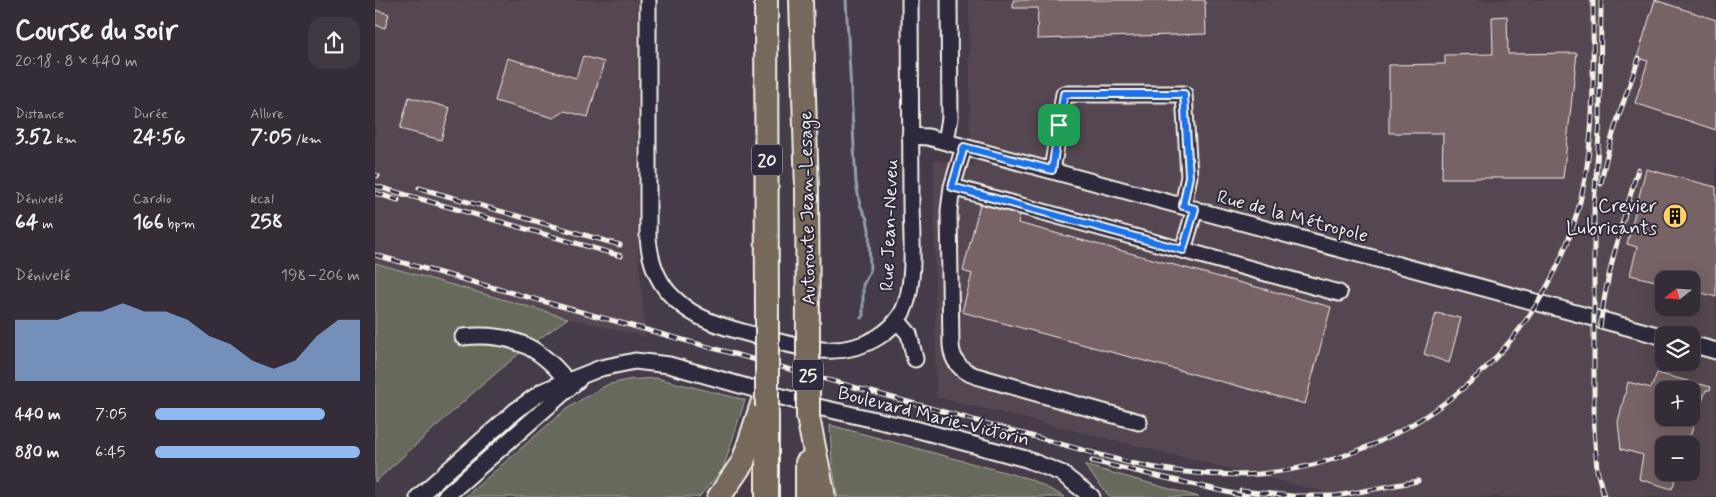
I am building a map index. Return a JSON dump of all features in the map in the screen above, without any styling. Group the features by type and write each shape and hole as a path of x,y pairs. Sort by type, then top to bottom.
{"highway":[{"name":"Autoroute Jean-Lesage","path":"766,0 767,321 765,399 767,497"},
{"name":"Autoroute Jean-Lesage","path":"801,0 806,175 808,417"},
{"path":"719,497 743,462 765,399"},
{"path":"808,417 824,497"},
{"name":"25","path":"807,497 808,417"}],"street":[{"name":"Rue Jean-Neveu","path":"648,0 648,238 653,263 667,290 682,306 713,323 787,344 817,350 838,350 863,344 883,334 897,320 907,299 910,272 910,0"},
{"path":"946,142 950,118 949,0"},
{"path":"1052,170 1064,94 1184,94 1189,208 1183,250"},
{"name":"Rue de la Métropole","path":"910,136 946,142 1052,170 1655,335"},
{"path":"964,147 952,187 949,211 951,345 953,358 966,372 976,376 1139,422"},
{"path":"952,187 1339,293"},
{"path":"897,320 909,334 915,358"},
{"path":"463,336 484,335 522,343 552,363 569,384"},
{"path":"1700,347 1716,351"},
{"name":"Boulevard Marie-Victorin","path":"445,497 569,384 584,375 610,365 635,361 669,365 818,406 915,428 1031,461 1061,473 1092,497"},
{"name":"Boulevard Marie-Victorin","path":"418,497 525,404 551,386 569,384"}],"shaded area":[{"path":"375,0 637,0 637,221 646,337 568,318 375,263"},
{"path":"969,0 1716,0 1716,497 1345,497 936,397 934,160 974,166 970,126"}],"green space":[{"path":"375,263 568,318 521,352 475,391 375,482"},
{"path":"656,378 745,400 723,469 699,497 465,497 565,410 587,396 607,385 627,380"},
{"path":"830,425 1030,479 1065,497 838,497 832,464"},
{"path":"1084,465 1199,497 1110,497"}],"building":[{"path":"1013,0 1205,0 1206,34 1037,39 1038,8 1013,8"},
{"path":"1655,0 1716,20 1716,130 1635,103 1648,61 1637,58"},
{"path":"375,10 389,14 385,28 375,25"},
{"path":"1507,16 1508,54 1577,53 1563,178 1442,178 1443,133 1389,133 1389,65 1445,64 1445,55 1493,54 1492,17"},
{"path":"583,56 604,62 588,117 565,111 554,118 495,101 507,58 576,78"},
{"path":"409,97 450,108 441,140 400,129"},
{"name":"Crevier Lubricants","path":"1646,169 1716,187 1716,297 1700,293 1700,271 1655,271 1655,281 1630,275 1637,247 1627,244"},
{"path":"980,204 1020,215 1018,223 1331,307 1305,404 962,312 972,274 963,271"},
{"path":"1436,313 1461,318 1449,363 1424,354"},
{"path":"1657,373 1688,381 1655,381 1655,426 1694,426 1690,436 1655,436 1655,481 1675,481 1672,489 1639,479 1643,455 1621,449 1618,422 1628,382 1651,388"},
{"path":"1700,384 1711,387 1710,390 1706,390 1700,407"}],"waterway":[{"path":"846,0 856,183 860,205 867,219 869,229 870,271 863,285 863,316 861,318"}],"railway":[{"path":"375,255 1126,462 1159,469 1225,475 1259,474 1312,465 1363,449 1410,425 1454,395 1494,360 1527,319 1554,273 1574,223 1587,168 1592,113 1593,0"},
{"path":"1601,0 1600,119 1594,206 1594,428 1597,470 1604,497"},
{"path":"1601,184 1612,136 1639,58"},
{"path":"1600,328 1611,268 1638,169"},
{"path":"375,186 621,256"},
{"path":"419,188 620,245"},
{"path":"375,193 398,200"},
{"path":"1092,461 1248,497"},
{"path":"1297,496 1336,496 1418,481"},
{"path":"1241,491 1303,497"}],"place":[{"name":"Crevier Lubricants","path":"1675,216"}],"route":[{"path":"1064,94 1184,94 1189,176 1183,206 1195,209 1183,250 952,187 964,147 1052,170 1059,125 1064,94"}]}
